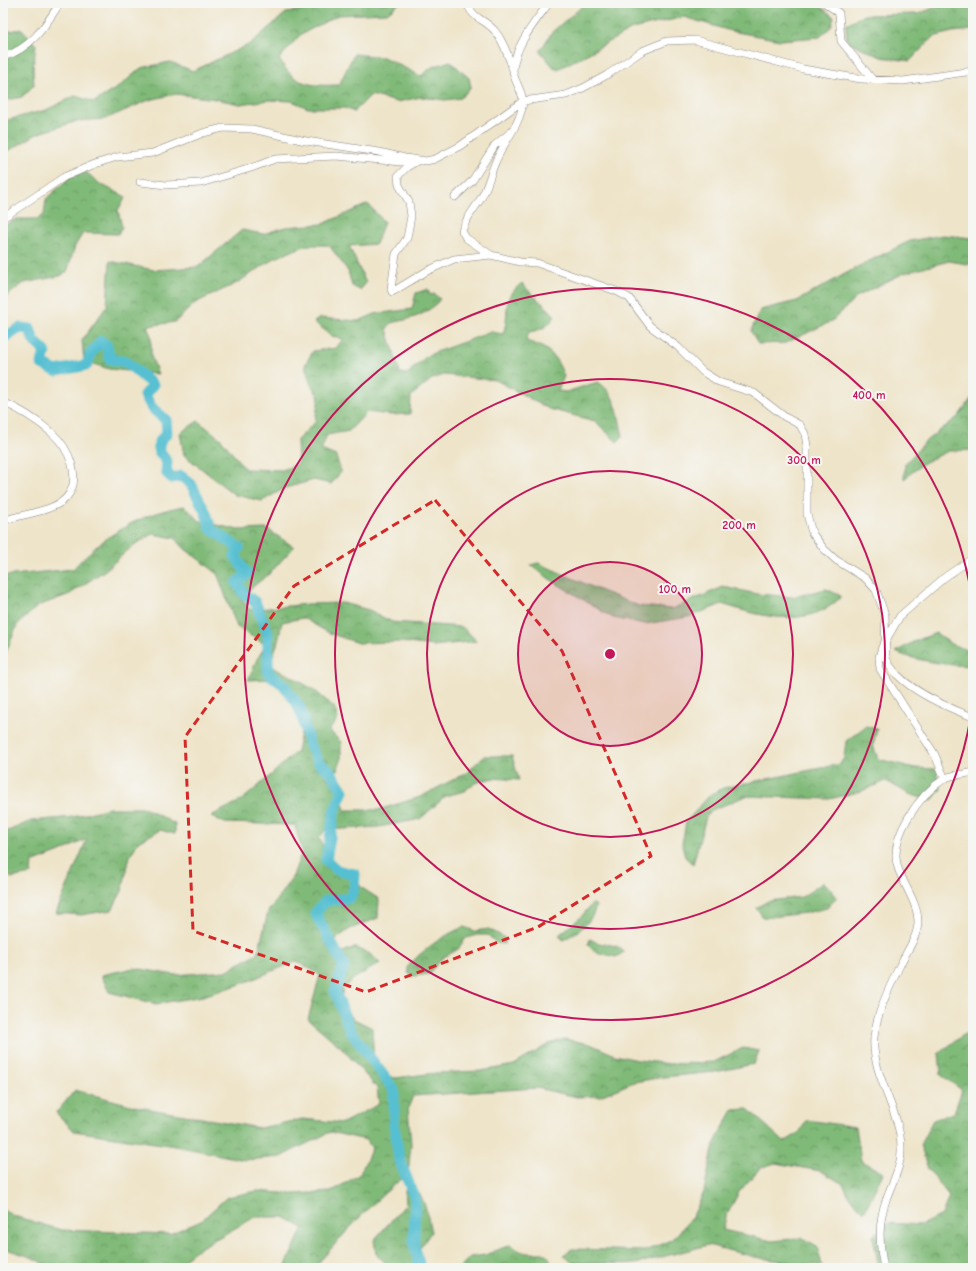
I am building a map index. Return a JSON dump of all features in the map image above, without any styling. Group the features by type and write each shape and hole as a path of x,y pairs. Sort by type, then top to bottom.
{"street":[{"path":"3,57 15,53 36,38 60,3"},
{"path":"467,3 473,16 494,30 506,47 523,101 511,132 495,162 480,200 469,213 462,231 466,238 491,255 520,262 537,263 616,291 629,298 650,326 678,347 703,372 719,382 754,393 779,413 800,426 805,434 807,446 807,514 812,533 824,549 836,560 865,578 876,590 885,615 886,658 888,664 900,677 934,699 973,717"},
{"path":"513,70 520,46 549,3"},
{"path":"825,3 839,14 841,41 873,80"},
{"path":"140,182 166,185 201,183 275,159 336,156 416,162 431,160 444,156 523,101 566,95 583,88 654,45 682,39 702,42 830,74 873,80 904,81 973,71"},
{"path":"3,218 34,195 64,177 94,164 117,157 154,153 202,133 223,128 252,129 306,141 379,152 416,162"},
{"path":"455,197 472,181 495,145 511,132"},
{"path":"416,162 398,176 399,185 409,202 412,212 408,238 396,254 391,291 393,292 427,271 454,260 491,255"},
{"path":"3,402 12,406 53,433 67,454 74,469 73,486 65,499 46,509 3,521"},
{"path":"945,779 935,754 880,668 879,657 896,622 910,607 945,577 973,558"},
{"path":"884,1268 881,1253 880,1224 886,1200 901,1158 902,1147 876,1060 874,1038 892,981 917,931 918,921 915,905 898,867 896,850 898,839 904,824 927,794 945,779 973,772"}],"highlighted area":[{"path":"435,500 562,651 651,856 538,927 366,992 193,931 185,737 294,586"}],"green space":[{"path":"313,3 400,3 387,13 338,15 300,35 279,59 291,75 297,79 311,84 339,85 354,54 383,57 421,76 432,67 450,61 469,78 471,87 461,98 445,100 421,97 397,102 371,95 354,112 345,108 308,108 292,101 270,100 240,104 216,99 176,94 149,100 105,119 77,121 37,134 3,154 3,121 46,110 75,96 94,102 120,86 141,68 170,62 193,71 250,44 286,13 305,9"},
{"path":"586,3 816,3 834,17 831,27 820,37 780,40 731,31 684,17 632,29 556,70 540,51 552,32"},
{"path":"941,5 973,5 973,30 952,32 933,37 910,61 881,57 847,41 846,24 864,15 918,14"},
{"path":"22,29 36,45 33,68 34,85 22,97 3,101 3,32"},
{"path":"86,172 100,184 126,197 118,210 122,227 118,234 83,233 75,246 67,272 60,276 24,283 4,298 3,303 3,226 17,219 37,219 44,215 46,199 70,177"},
{"path":"368,204 384,222 376,244 349,246 366,283 360,290 352,286 348,271 329,245 307,245 275,258 237,283 195,303 175,322 147,326 151,336 151,356 158,374 109,369 84,361 82,340 107,306 110,261 154,270 198,267 242,230 263,234 285,227 323,224"},
{"path":"943,235 973,238 973,265 949,261 904,273 858,296 832,321 786,343 758,344 751,331 760,310 797,301 859,266 910,241"},
{"path":"522,283 555,316 550,323 544,327 529,332 526,341 546,349 558,362 564,376 558,391 566,392 598,382 604,387 613,399 620,421 623,436 617,442 595,421 549,409 496,380 444,375 432,379 411,396 410,414 391,415 367,412 349,431 327,435 321,450 336,456 341,472 331,484 314,480 285,488 262,501 235,495 184,455 180,433 198,421 221,439 245,469 282,470 298,464 297,440 315,422 319,397 310,383 305,365 313,351 336,348 343,339 332,336 314,322 320,318 359,321 375,314 412,309 416,293 428,289 430,295 434,294 440,299 435,305 418,316 391,323 387,329 400,373 407,374 428,355 491,332 503,334 508,301 515,289"},
{"path":"973,396 973,450 948,451 922,464 904,479 905,464 927,440 958,417"},
{"path":"184,506 200,521 239,530 267,529 294,547 270,573 250,589 236,592 250,610 307,604 343,603 369,610 392,622 462,627 477,641 433,646 400,642 358,643 329,633 303,618 282,622 278,642 269,666 293,677 314,690 334,707 338,719 329,730 341,742 341,761 332,780 339,791 345,810 378,810 420,797 466,773 484,756 512,756 519,780 493,778 475,783 464,791 446,796 420,819 379,827 325,830 319,838 333,864 347,869 362,888 379,899 378,918 350,929 326,946 338,954 355,947 370,954 380,963 355,978 343,988 340,1005 354,1019 372,1028 374,1062 382,1074 395,1078 435,1073 481,1071 514,1065 549,1044 564,1039 590,1044 615,1055 638,1060 670,1064 714,1062 743,1048 759,1051 754,1064 715,1072 664,1077 634,1082 600,1096 577,1097 537,1088 413,1096 408,1108 411,1144 408,1174 382,1195 347,1230 314,1268 285,1267 303,1228 284,1217 255,1217 196,1250 174,1268 52,1268 31,1257 3,1248 3,1210 14,1216 61,1230 170,1234 203,1219 227,1197 257,1191 295,1194 331,1192 360,1174 372,1148 366,1140 330,1132 280,1157 245,1160 175,1146 74,1131 56,1113 75,1090 138,1107 260,1128 302,1119 343,1123 379,1104 377,1088 341,1047 308,1019 320,975 297,961 241,984 203,996 156,1004 109,992 101,975 134,968 175,975 226,971 258,953 268,912 293,876 302,851 295,825 225,823 211,816 242,800 297,751 302,728 289,696 273,679 248,680 257,659 266,645 237,627 217,573 185,549 175,538 153,534 134,545 104,571 70,594 38,606 17,625 3,660 3,576 73,569 110,536 137,520 152,514"},
{"path":"538,563 639,606 672,609 723,587 758,594 793,597 826,589 841,596 830,606 818,612 804,616 776,617 762,615 722,604 689,617 645,624 613,618 551,580 531,565"},
{"path":"936,633 951,644 967,650 973,645 973,665 966,666 934,662 902,655 896,652 913,642"},
{"path":"866,726 877,729 873,745 878,759 915,768 936,769 941,789 931,801 909,794 886,781 859,792 829,799 746,796 712,810 706,817 693,864 685,857 682,844 686,822 710,795 723,788 840,764 844,758 846,741"},
{"path":"109,808 145,808 175,824 175,834 160,830 138,842 130,856 122,891 112,910 81,915 56,913 87,839 32,863 31,874 11,878 3,871 3,833 31,821 73,817"},
{"path":"824,882 837,897 827,908 805,913 764,918 756,908 768,901 802,897"},
{"path":"593,903 596,906 588,922 574,934 563,940 559,935 581,917"},
{"path":"464,927 475,931 489,929 505,938 504,944 496,943 488,935 477,935 466,938 457,950 442,958 429,974 414,976 408,973 408,966 420,954 448,934"},
{"path":"590,939 598,943 619,947 624,952 616,957 595,952 588,945"},
{"path":"973,1028 973,1268 879,1268 873,1236 888,1223 921,1225 942,1215 949,1196 928,1169 920,1145 933,1120 954,1113 962,1090 941,1075 939,1053"},
{"path":"748,1109 784,1142 799,1133 807,1120 856,1127 861,1161 883,1173 864,1212 851,1199 843,1184 821,1171 775,1163 760,1168 739,1192 726,1217 723,1230 772,1241 802,1238 817,1246 822,1265 806,1265 755,1257 708,1245 635,1264 573,1263 563,1255 572,1249 645,1251 673,1239 693,1216 704,1192 714,1144 733,1110"},
{"path":"407,1184 418,1192 422,1198 427,1211 431,1232 414,1257 420,1268 391,1268 376,1254 374,1240 406,1204 405,1191"},
{"path":"510,1245 526,1253 545,1254 551,1262 519,1268 459,1268 470,1257 485,1255"}],"waterway":[{"path":"3,338 20,328 30,329 34,341 45,351 42,364 56,371 87,365 91,353 101,341 107,346 110,359 126,362 153,385 145,395 152,408 166,420 167,433 159,442 159,451 167,462 166,472 172,478 181,476 191,484 206,513 211,529 239,548 235,556 247,574 237,583 244,594 255,602 268,633 268,673 284,685 300,708 309,744 319,763 330,771 343,791 335,809 326,860 337,870 355,874 354,889 350,898 326,901 315,913 344,966 335,991 350,1030 394,1090 394,1125 399,1159 415,1198 414,1244 420,1268"}]}
